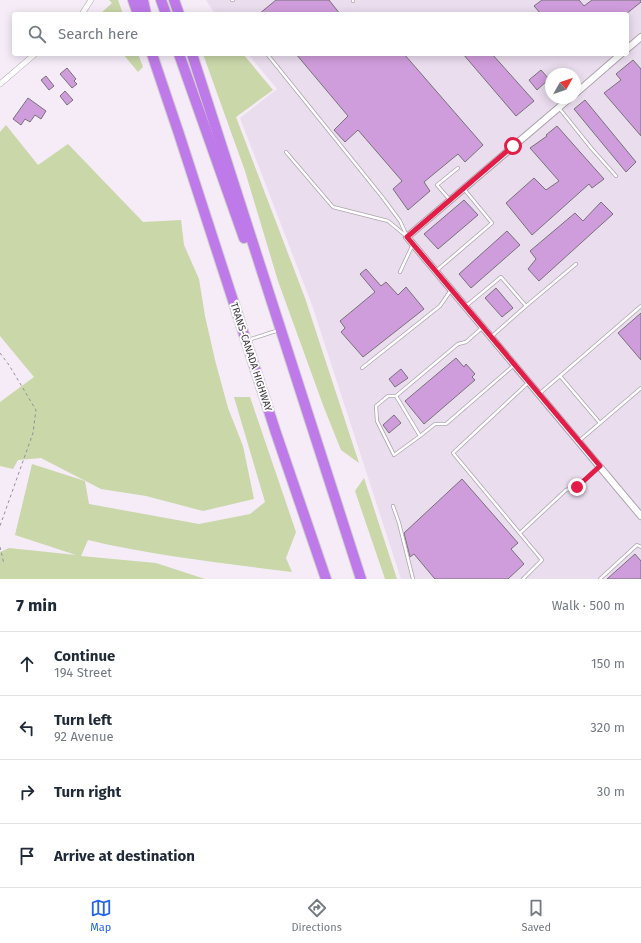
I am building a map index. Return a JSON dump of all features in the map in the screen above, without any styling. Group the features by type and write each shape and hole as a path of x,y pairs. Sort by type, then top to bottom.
{"highway":[{"path":"133,0 137,12"},
{"path":"143,0 146,12"},
{"path":"161,0 165,12"},
{"path":"174,0 178,12"},
{"name":"TRANS-CANADA HIGHWAY","path":"153,56 180,134 246,341 326,579"},
{"name":"TRANS-CANADA HIGHWAY","path":"159,56 180,134"},
{"path":"180,56 245,243 275,316"},
{"path":"193,56 275,316 361,579"}],"street":[{"path":"83,12 91,0"},
{"path":"629,47 641,37"},
{"path":"0,84 33,56"},
{"path":"581,89 619,56"},
{"path":"563,104 407,237 641,516"}],"lane":[{"path":"269,56 383,198 400,222 407,237"},
{"path":"559,107 592,149 616,176"},
{"path":"286,152 333,207 388,221 407,237"},
{"path":"450,200 437,185 458,168"},
{"path":"436,271 492,223 464,189"},
{"path":"400,272 413,244"},
{"path":"491,337 576,264"},
{"path":"466,307 501,276 526,306"},
{"path":"362,368 440,306 451,289"},
{"path":"539,394 641,306"},
{"path":"483,327 466,342 458,344 396,396 388,396 376,406 377,421 394,455 435,424 446,424 514,365"},
{"path":"246,341 280,330"},
{"path":"560,376 600,423"},
{"path":"523,579 542,560 453,453 529,382"},
{"path":"579,441 641,388"},
{"path":"396,396 420,436"},
{"path":"520,534 566,490 577,487 600,466"},
{"path":"393,506 399,523 413,579"},
{"path":"600,579 637,545 641,547"}],"path":[{"path":"0,353 9,364 36,410 33,433 0,526"},
{"path":"0,547 4,564"}],"shaded area":[{"path":"206,0 641,0 641,579 401,579 312,305 240,118 277,89 250,56 629,56 629,12 214,12"}],"green space":[{"path":"109,0 118,0 122,12 102,12 112,3"},
{"path":"125,56 139,56 143,67 138,72"},
{"path":"204,56 245,56 273,90 236,117 305,298 359,463 341,450 323,405 278,281 245,171"},
{"path":"6,125 38,165 68,144 143,222 181,220 184,245 199,279 205,316 215,360 228,408 243,446 254,499 203,511 146,496 101,489 41,458 18,460 13,469 0,466 0,402 34,377 0,336 0,132"},
{"path":"234,397 250,397 296,532 286,558 292,572 164,555 88,540 81,556 156,563 205,579 0,579 0,552 9,548 76,555 15,535 32,464 85,481 89,504 199,524 250,514 265,502"},
{"path":"364,478 397,579 385,579 355,491"}],"building":[{"path":"276,0 329,0 338,12 261,12"},
{"path":"542,0 579,0 584,6 592,0 641,0 641,2 628,12 539,12 534,6"},
{"path":"298,56 406,56 483,145 465,162 458,154 424,182 430,191 408,210 393,189 402,181 358,130 345,142 334,130 348,116"},
{"path":"465,56 494,56 534,101 516,116"},
{"path":"633,60 641,69 641,136 604,93 621,80 616,74"},
{"path":"67,68 76,79 74,81 77,84 72,88 60,74"},
{"path":"541,70 545,74 545,83 537,90 529,80"},
{"path":"46,76 54,86 49,90 41,80"},
{"path":"65,91 73,100 67,105 60,96"},
{"path":"28,98 46,111 41,119 35,115 30,122 25,119 21,125 13,119"},
{"path":"585,100 636,162 626,172 574,109"},
{"path":"557,126 604,179 592,188 589,184 532,235 506,203 534,178 546,190 559,181 530,148 547,136 546,135"},
{"path":"464,200 478,215 438,249 424,234"},
{"path":"601,202 613,214 539,281 528,269 536,259 530,251 575,213 583,221"},
{"path":"507,231 520,245 471,288 459,274"},
{"path":"366,269 381,286 386,282 398,295 406,287 424,309 363,357 341,332 345,328 340,321 375,292 360,274"},
{"path":"496,288 513,308 502,317 485,298"},
{"path":"641,313 641,360 618,333"},
{"path":"456,358 464,367 466,364 475,374 472,377 475,380 424,424 405,401"},
{"path":"401,369 408,378 395,387 389,379"},
{"path":"394,415 401,423 389,433 383,425"},
{"path":"462,479 518,543 511,549 524,564 508,579 435,579 414,554 410,557 404,533"},
{"path":"635,554 641,561 641,579 607,579"}],"route":[{"path":"513,146 407,237 600,466 577,487"}]}
